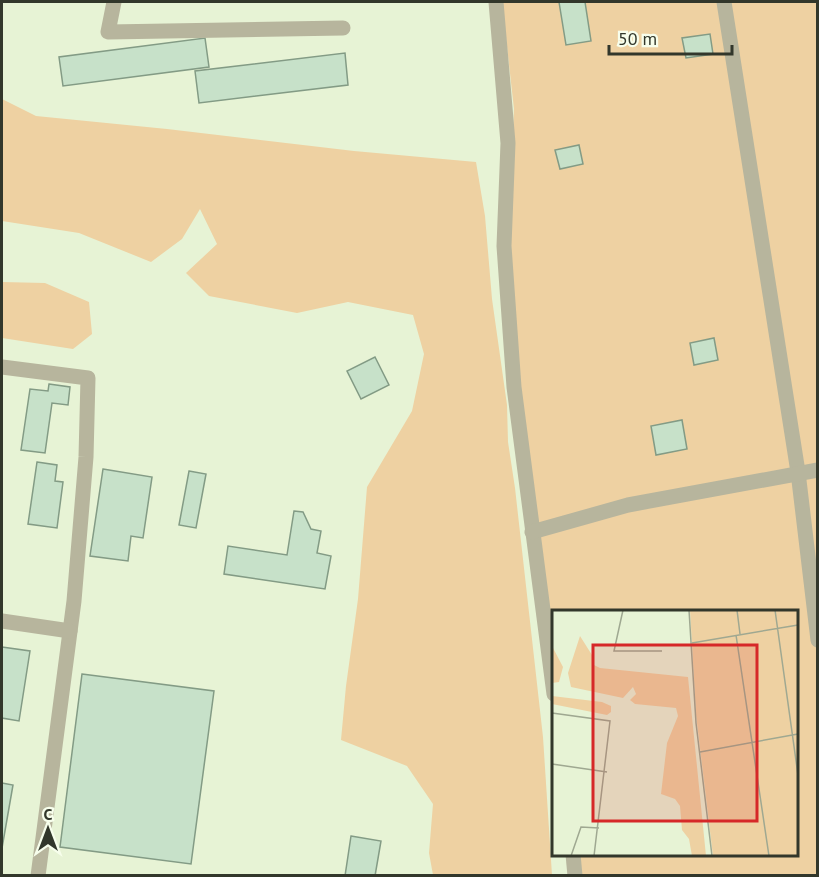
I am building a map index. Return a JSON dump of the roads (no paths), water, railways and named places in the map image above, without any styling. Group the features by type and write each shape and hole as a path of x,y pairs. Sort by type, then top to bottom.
{"street":[{"path":"114,2 108,32 343,28"},
{"path":"496,2 508,143 504,246 514,387 552,679"},
{"path":"724,2 798,472 818,640"},
{"path":"2,367 87,378 86,458 70,631 38,876"},
{"path":"532,532 628,505 818,470"},
{"path":"2,621 70,631"},
{"path":"573,856 575,876"}]}
